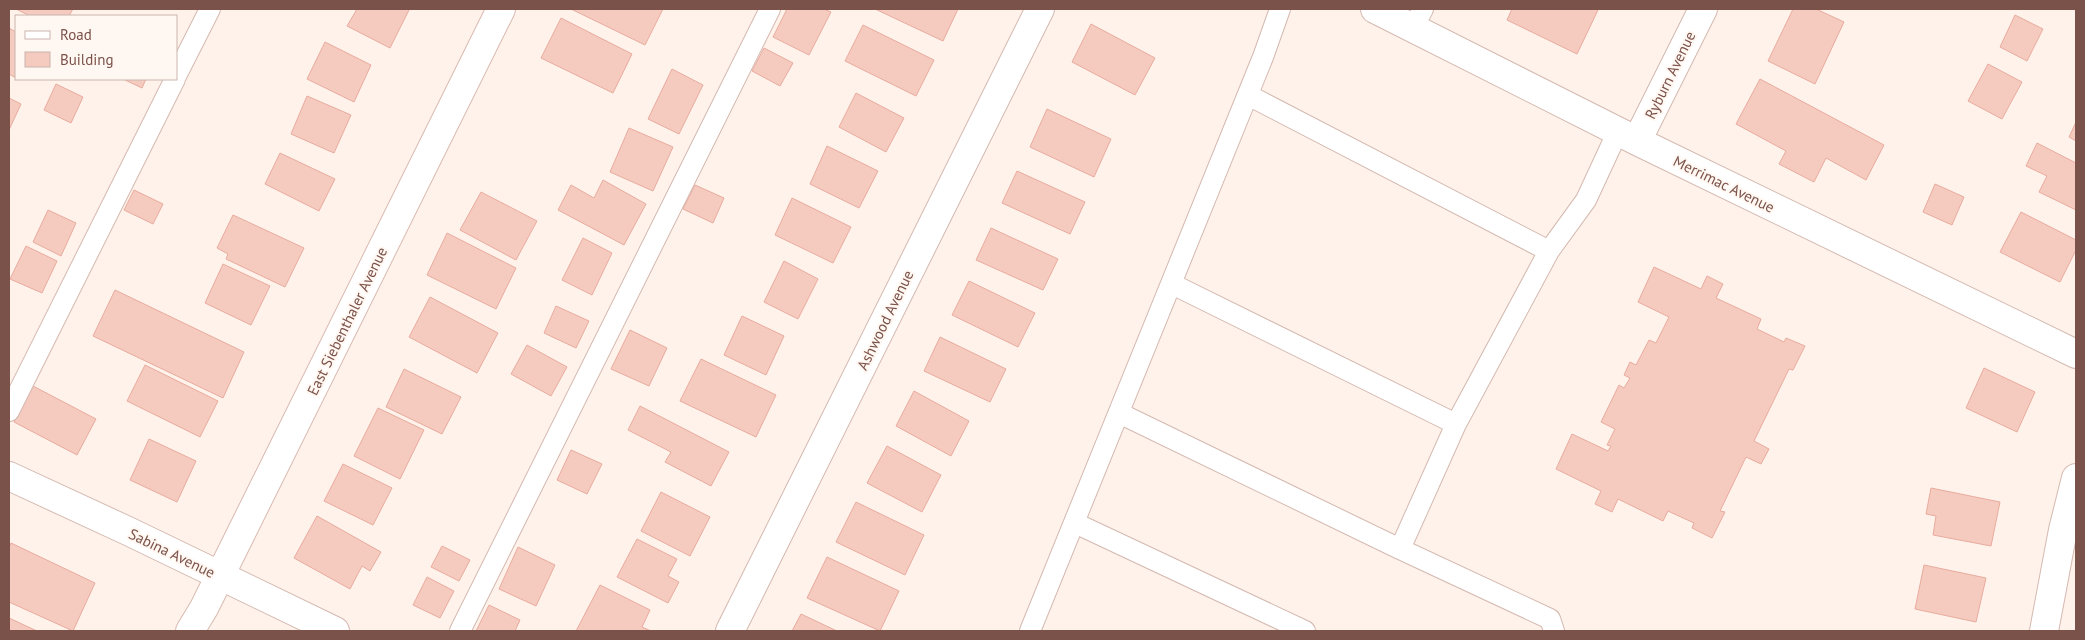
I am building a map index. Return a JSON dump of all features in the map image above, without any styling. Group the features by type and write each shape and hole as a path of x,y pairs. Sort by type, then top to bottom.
{"street":[{"name":"East Siebenthaler Avenue","path":"190,631 204,608 502,9"},
{"name":"Ashwood Avenue","path":"730,631 1040,9"},
{"name":"Merrimac Avenue","path":"1375,9 1418,18 1627,136 2076,354"},
{"name":"Ryburn Avenue","path":"1627,136 1703,9"},
{"name":"Sabina Avenue","path":"9,476 335,631"},
{"path":"2044,631 2063,530 2076,478"}],"lane":[{"path":"178,73 210,9"},
{"path":"460,631 770,9"},
{"path":"1030,631 1248,95 1280,9"},
{"path":"9,411 174,80"},
{"path":"1248,95 1549,250"},
{"path":"1400,549 1456,424 1549,250 1586,200 1627,136"},
{"path":"1172,284 1456,424"},
{"path":"1120,413 1400,549 1550,619 1554,631"},
{"path":"1075,523 1305,631"}],"building":[{"path":"16,9 73,9 70,15 28,15"},
{"path":"357,9 409,10 390,48 347,26"},
{"path":"571,9 663,9 645,45"},
{"path":"787,9 824,9 831,12 809,55 773,37"},
{"path":"875,9 958,9 943,41"},
{"path":"1512,9 1598,10 1577,54 1507,20"},
{"path":"1793,9 1816,9 1844,22 1815,84 1768,61"},
{"path":"2015,15 2043,29 2027,61 2000,47"},
{"path":"561,18 632,54 613,93 541,58"},
{"path":"1091,24 1155,58 1135,95 1072,62"},
{"path":"863,25 934,60 916,96 845,61"},
{"path":"9,28 15,31 15,77 9,74"},
{"path":"325,42 371,65 354,102 307,79"},
{"path":"764,48 793,63 780,86 752,71"},
{"path":"1988,64 2022,82 2002,119 1968,101"},
{"path":"672,69 703,85 679,134 648,119"},
{"path":"1760,79 1884,145 1866,180 1826,158 1814,182 1779,164 1786,151 1736,124"},
{"path":"125,80 146,80 142,88"},
{"path":"56,84 83,97 71,123 44,110"},
{"path":"856,93 904,118 886,152 839,127"},
{"path":"307,96 351,115 334,153 291,134"},
{"path":"9,98 21,104 9,130"},
{"path":"1047,109 1111,139 1094,177 1030,147"},
{"path":"2076,122 2076,141 2069,137"},
{"path":"629,128 673,147 653,191 610,172"},
{"path":"2037,143 2076,163 2076,210 2039,192 2047,176 2026,166"},
{"path":"827,146 878,171 859,208 810,184"},
{"path":"280,153 335,179 319,211 265,184"},
{"path":"1017,171 1085,202 1070,234 1002,203"},
{"path":"603,180 646,204 624,245 558,210 571,185 594,198"},
{"path":"1935,184 1964,197 1952,225 1923,212"},
{"path":"695,185 724,198 713,223 683,209"},
{"path":"134,190 163,204 153,224 124,210"},
{"path":"481,192 537,221 516,260 460,230"},
{"path":"792,198 851,227 833,263 775,235"},
{"path":"48,210 76,223 61,256 33,242"},
{"path":"2021,212 2076,240 2076,250 2060,282 2000,252"},
{"path":"233,215 304,248 285,287 226,259 228,254 217,248"},
{"path":"991,228 1058,259 1043,290 976,260"},
{"path":"447,233 516,268 496,309 427,275"},
{"path":"583,238 612,253 592,295 562,280"},
{"path":"26,246 57,261 42,293 10,279"},
{"path":"784,261 818,279 798,319 764,302"},
{"path":"223,264 270,286 251,325 205,303"},
{"path":"1654,267 1701,289 1707,276 1723,284 1716,298 1761,319 1757,329 1784,342 1786,338 1805,346 1793,370 1789,369 1754,441 1769,449 1761,464 1746,457 1720,511 1725,512 1712,538 1692,528 1694,523 1668,511 1663,521 1618,499 1612,512 1595,504 1601,491 1556,469 1572,434 1608,451 1611,446 1607,445 1615,429 1601,422 1619,385 1624,388 1630,378 1624,375 1630,362 1636,365 1649,340 1656,343 1669,317 1638,302"},
{"path":"969,281 1035,313 1018,347 952,315"},
{"path":"115,290 244,352 223,398 93,336"},
{"path":"430,297 498,333 477,373 409,337"},
{"path":"556,306 589,321 576,348 544,333"},
{"path":"742,316 784,336 766,375 724,355"},
{"path":"630,330 667,348 649,386 611,369"},
{"path":"940,337 1006,369 990,402 924,371"},
{"path":"527,345 567,367 551,396 511,374"},
{"path":"701,359 776,395 756,437 680,401"},
{"path":"145,365 218,401 200,437 127,401"},
{"path":"1984,368 2035,392 2017,432 1966,408"},
{"path":"404,369 461,397 442,434 386,407"},
{"path":"33,386 96,419 77,455 14,422"},
{"path":"914,391 969,421 951,456 896,426"},
{"path":"640,406 729,452 711,486 665,462 671,452 628,430"},
{"path":"378,408 424,430 400,479 354,456"},
{"path":"149,439 196,461 177,502 130,480"},
{"path":"887,446 941,475 922,512 867,483"},
{"path":"571,450 602,464 587,494 557,480"},
{"path":"343,464 392,488 373,525 324,501"},
{"path":"1931,488 2000,502 1991,546 1933,535 1936,516 1926,514"},
{"path":"661,492 710,517 690,556 641,531"},
{"path":"856,502 924,535 905,575 836,542"},
{"path":"317,516 381,552 370,571 362,566 350,589 294,558"},
{"path":"637,539 677,559 668,576 679,582 668,603 617,577"},
{"path":"11,543 95,583 73,631 9,602 9,548"},
{"path":"442,546 470,560 459,581 431,567"},
{"path":"518,547 555,565 536,606 499,589"},
{"path":"827,557 899,591 880,631 807,598"},
{"path":"1924,565 1986,578 1976,622 1915,609"},
{"path":"427,577 454,591 440,618 413,605"},
{"path":"600,585 650,610 642,627 651,631 576,631"},
{"path":"489,605 520,620 515,631 476,631"},
{"path":"801,614 837,631 792,631"},
{"path":"9,618 37,631 9,631"}]}
